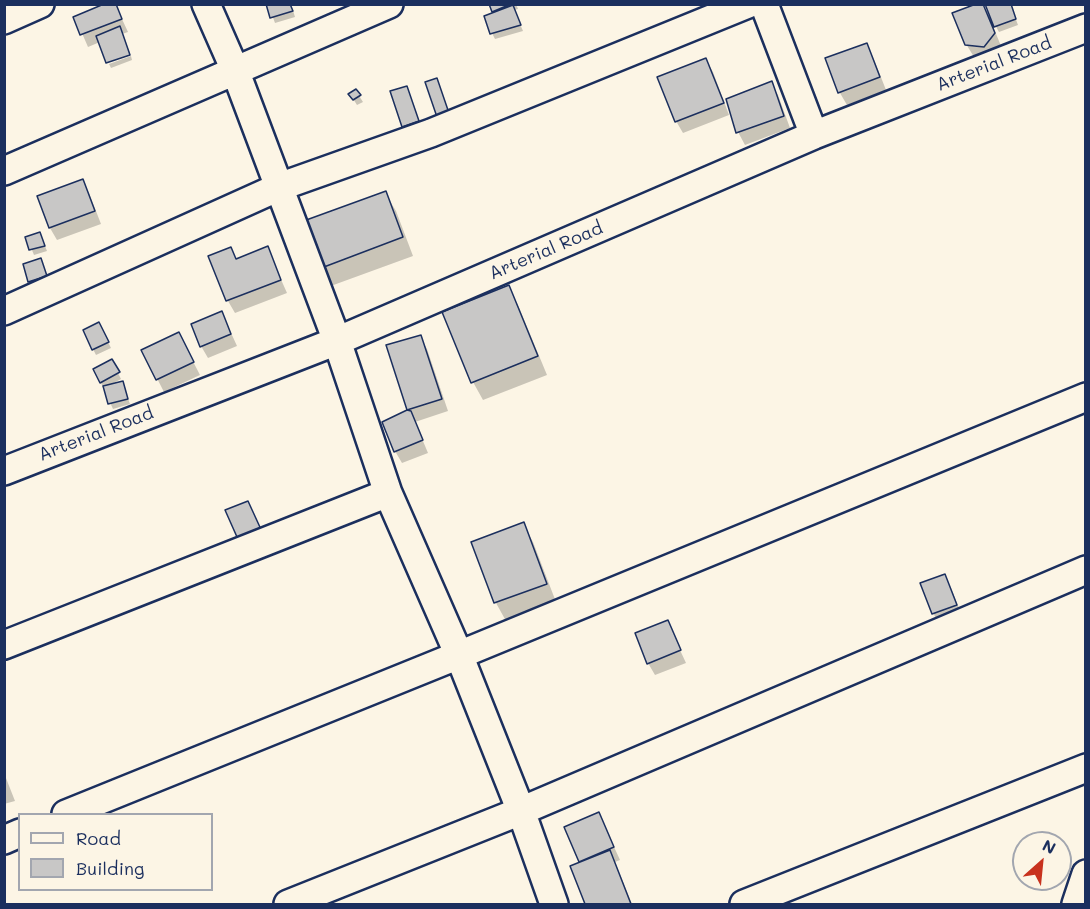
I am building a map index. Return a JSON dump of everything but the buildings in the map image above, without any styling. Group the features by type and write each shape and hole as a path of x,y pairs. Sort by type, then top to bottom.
{"street":[{"path":"4,20 40,4"},
{"path":"206,4 235,70 337,341 388,493 459,655 521,811 554,904"},
{"path":"4,311 279,187 431,132 748,4"},
{"path":"764,4 814,135"},
{"path":"4,171 386,5"},
{"name":"Arterial Road","path":"4,471 337,341 814,135 1086,28"},
{"path":"68,813 1086,397"},
{"path":"4,645 388,493"},
{"path":"288,904 521,811 1086,570"},
{"path":"744,904 1086,768"},
{"path":"4,840 18,834"},
{"path":"1076,904 1086,874"}]}
